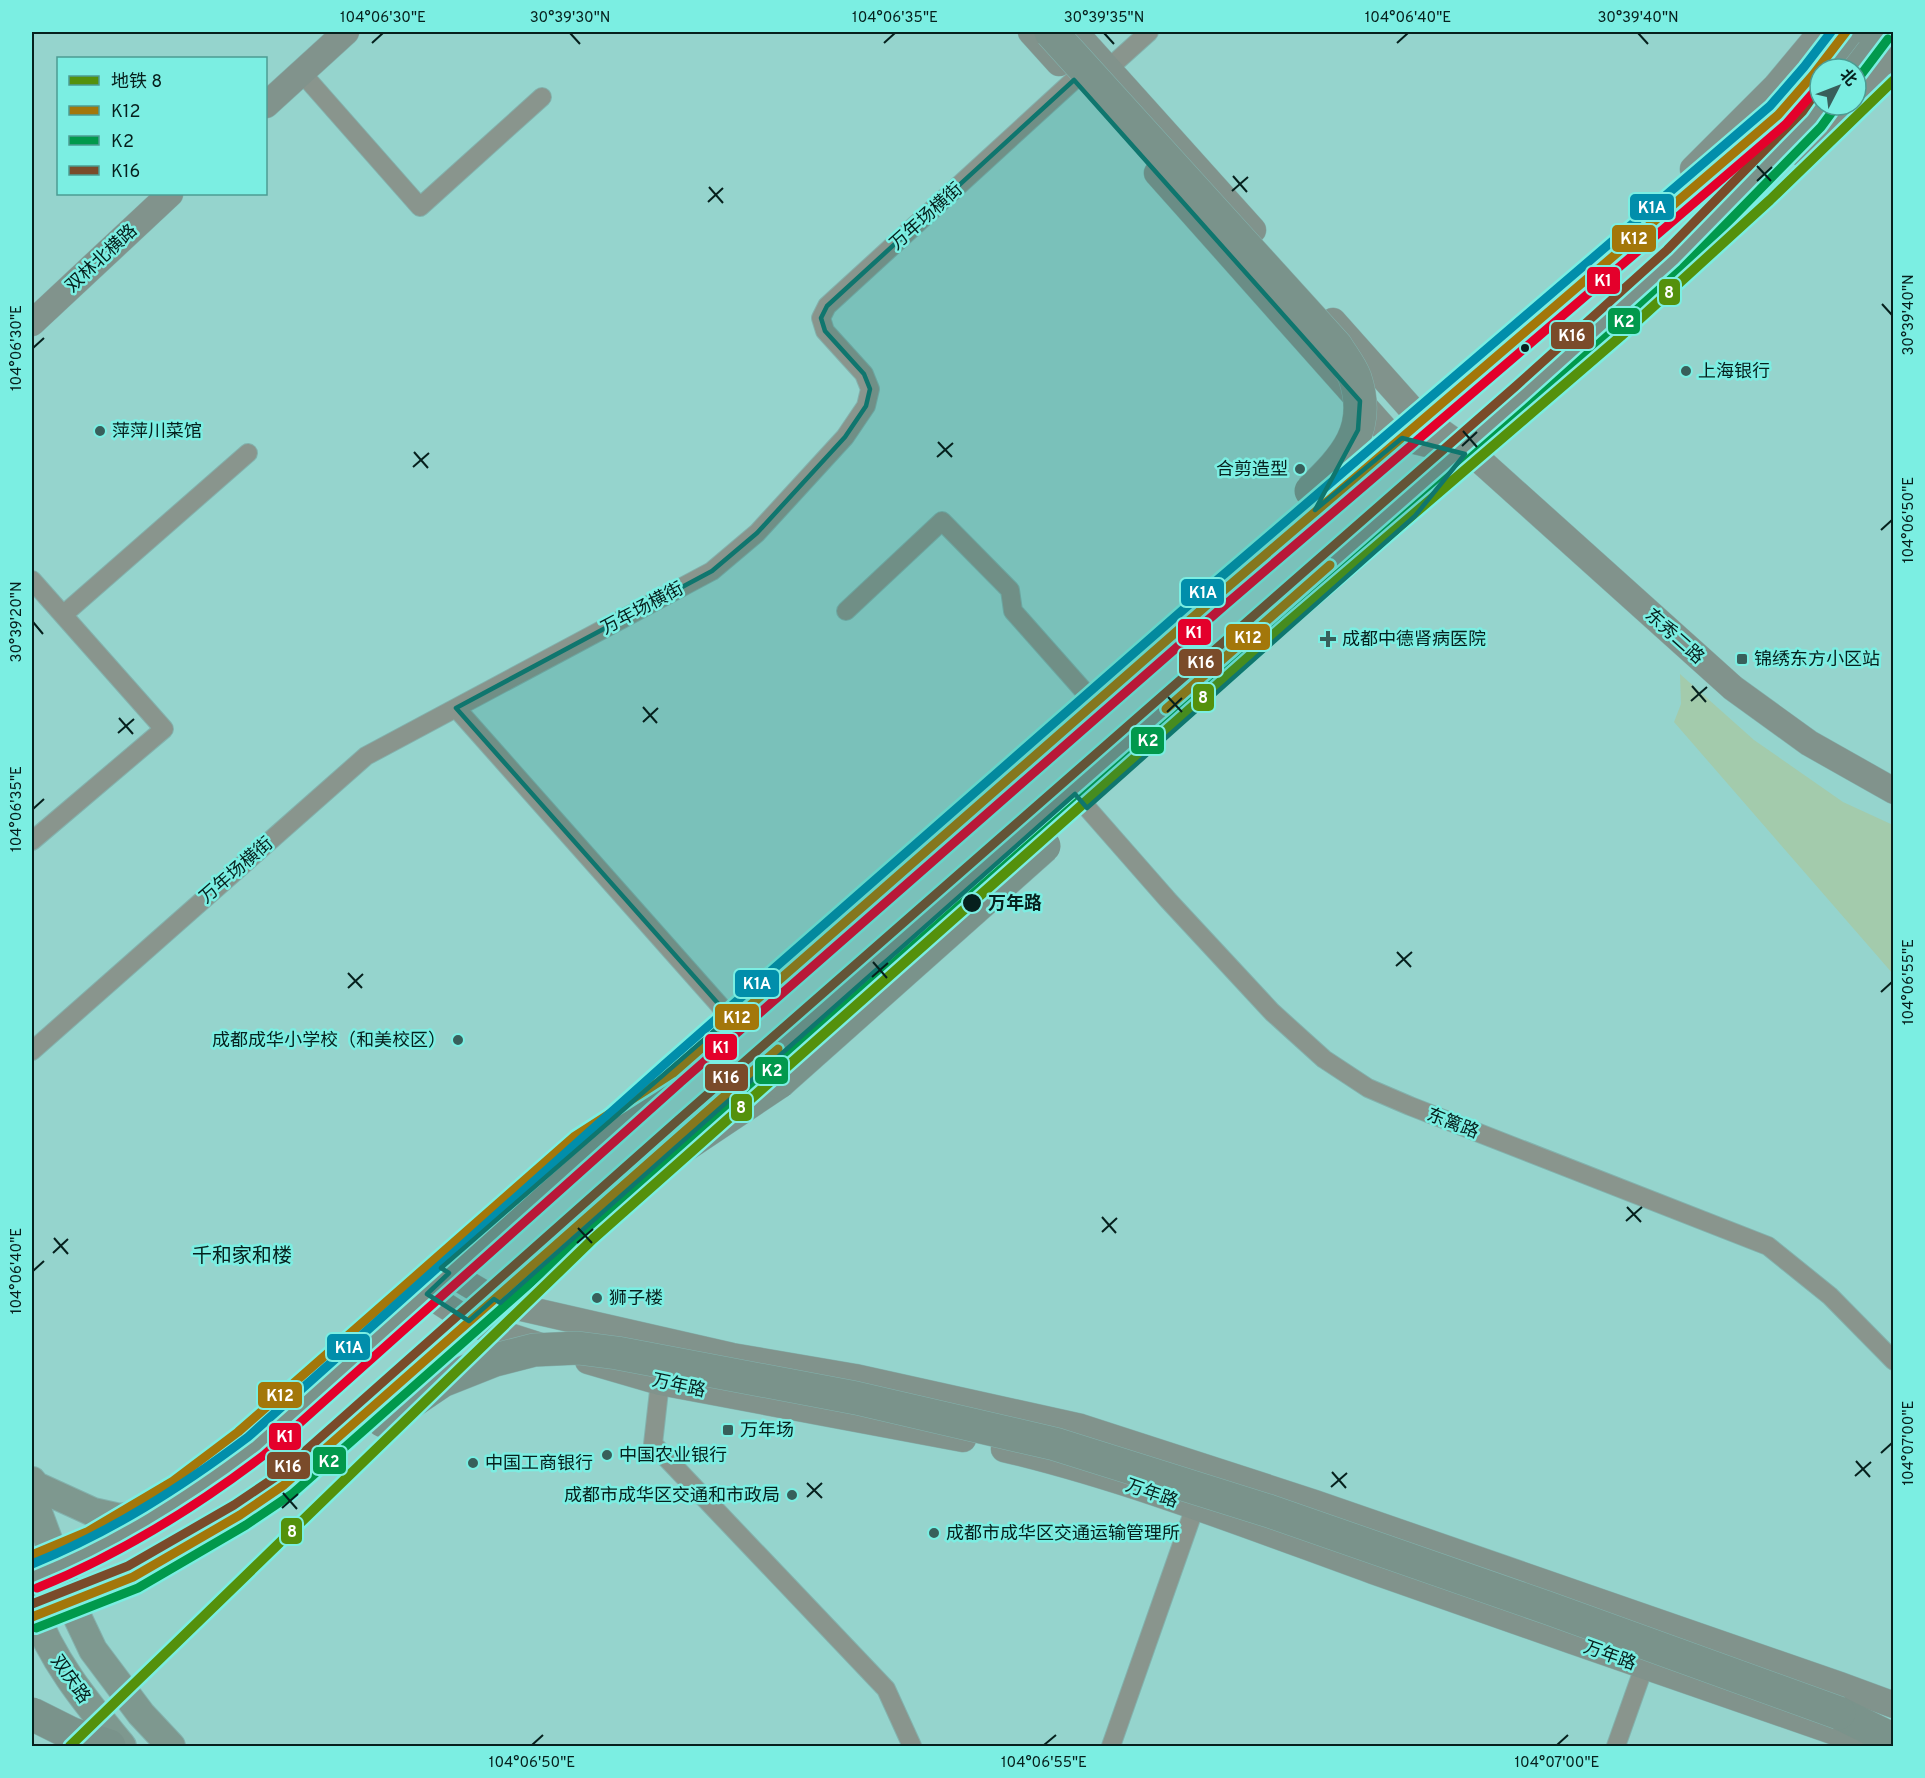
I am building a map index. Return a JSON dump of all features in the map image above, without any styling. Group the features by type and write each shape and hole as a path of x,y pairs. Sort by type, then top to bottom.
{"highway":[{"path":"1051,32 1336,346 1354,376 1361,406 1358,430 1340,462 1266,535 1216,597"},
{"path":"36,1567 75,1561 131,1532 189,1496 256,1446 673,1073 1216,597 1778,115 1846,32"},
{"path":"1859,57 1878,32"},
{"path":"284,1485 703,1114 1480,443 1675,259 1813,117"},
{"path":"658,1163 779,1082 1415,516 1480,443"},
{"path":"36,1567 87,1532 173,1480 238,1432 576,1136 673,1073"},
{"path":"33,1616 133,1577 240,1515 348,1446 442,1381 495,1360 534,1350 578,1348 617,1353 856,1398 1056,1444 1280,1515 1548,1608 1839,1713 1893,1740"},
{"path":"32,1714 83,1740"},
{"path":"32,1722 83,1740 109,1746"}],"main road":[{"path":"267,104 346,32"},
{"path":"1031,32 1390,435 1480,443"},
{"name":"东秀二路","path":"1075,32 1415,413 1480,443 1733,688 1809,743 1893,790"},
{"path":"36,1567 154,1511 242,1447 418,1288 730,1017 1682,180 1776,86 1821,32"},
{"path":"1868,81 1893,49"},
{"path":"33,1616 74,1610 123,1590 271,1505 1075,794 1725,231 1836,117"},
{"name":"双林北横路","path":"32,323 169,195"},
{"path":"441,1268 500,1303 732,1356 855,1377 1081,1426 1315,1503 1893,1705"},
{"name":"万年路","path":"418,1288 475,1325 660,1383 956,1437 1066,1464 1195,1507 1644,1667 1875,1746"},
{"path":"32,1481 36,1486 93,1512 120,1518 154,1511"},
{"name":"双庆路","path":"32,1496 36,1567 74,1610 93,1650 141,1714 171,1746"},
{"path":"1301,1545 1286,1533 1282,1524 1282,1514 1291,1504 1298,1501 1315,1503"},
{"name":"双庆路","path":"33,1616 72,1685 122,1746"}],"street":[{"path":"1109,68 1149,32"},
{"path":"301,72 420,207 542,97"},
{"name":"万年场横街","path":"32,1051 366,756 712,571 757,533 845,437 866,406 870,389 864,374 825,331 821,318 827,306 1074,80"},
{"path":"63,615 248,453"},
{"path":"846,611 942,521 1010,590 1012,611 1091,699"},
{"path":"32,580 164,729 32,841"},
{"path":"456,708 730,1017"},
{"name":"东篱路","path":"1075,794 1168,900 1272,1012 1324,1059 1368,1088 1410,1106 1768,1246 1830,1296 1893,1360"},
{"path":"660,1383 653,1444 885,1689 912,1746"},
{"path":"1111,1746 1195,1507"},
{"path":"1616,1746 1644,1667"}],"highlighted area":[{"path":"1074,80 1360,401 1358,430 1315,510 1402,438 1465,454 1415,516 1087,808 1075,794 500,1303 494,1299 469,1321 427,1294 449,1273 441,1268 730,1017 456,708 712,571 757,533 845,437 866,406 870,389 864,374 825,331 821,318 827,306"}],"green space":[{"path":"1680,674 1754,740 1843,802 1893,825 1893,974 1674,722 1681,704"}],"metro line":[{"name":"8","path":"70,1746 593,1239 1288,622 1621,336 1770,200 1894,80"}],"transit line":[{"name":"K1A","path":"32,1564 90,1538 144,1508 197,1474 248,1437 665,1064 1208,588 1770,106 1831,32"},
{"name":"K12","path":"32,1555 87,1532 173,1481 238,1432 575,1136 673,1073 1216,597 1778,115 1846,32"},
{"name":"K2","path":"1868,65 1888,39"},
{"name":"K1","path":"37,1588 126,1546 183,1512 264,1455 681,1082 1224,606 1786,124 1808,99"},
{"name":"K16","path":"32,1604 128,1566 234,1505 277,1476 677,1121 1516,386 1667,250 1808,104"},
{"name":"K2","path":"36,1628 138,1588 246,1525 292,1494 693,1139 1532,404 1683,268 1828,117"},
{"name":"K12","path":"1166,709 1330,565"},
{"name":"K12","path":"32,1617 133,1577 240,1515 284,1485 778,1049"}],"place":[{"name":"上海银行","path":"1686,371"},
{"name":"萍萍川菜馆","path":"100,431"},
{"name":"合剪造型","path":"1300,469"},
{"name":"成都中德肾病医院","path":"1328,639"},
{"name":"锦绣东方小区站","path":"1742,659"},
{"name":"万年路","path":"972,903"},
{"name":"成都成华小学校（和美校区）","path":"458,1040"},
{"name":"狮子楼","path":"597,1298"},
{"name":"万年场","path":"728,1430"},
{"name":"中国农业银行","path":"607,1455"},
{"name":"中国工商银行","path":"473,1463"},
{"name":"成都市成华区交通和市政局","path":"792,1495"},
{"name":"成都市成华区交通运输管理所","path":"934,1533"}],"district":[{"name":"千和·家和楼","path":"242,1255"}]}
